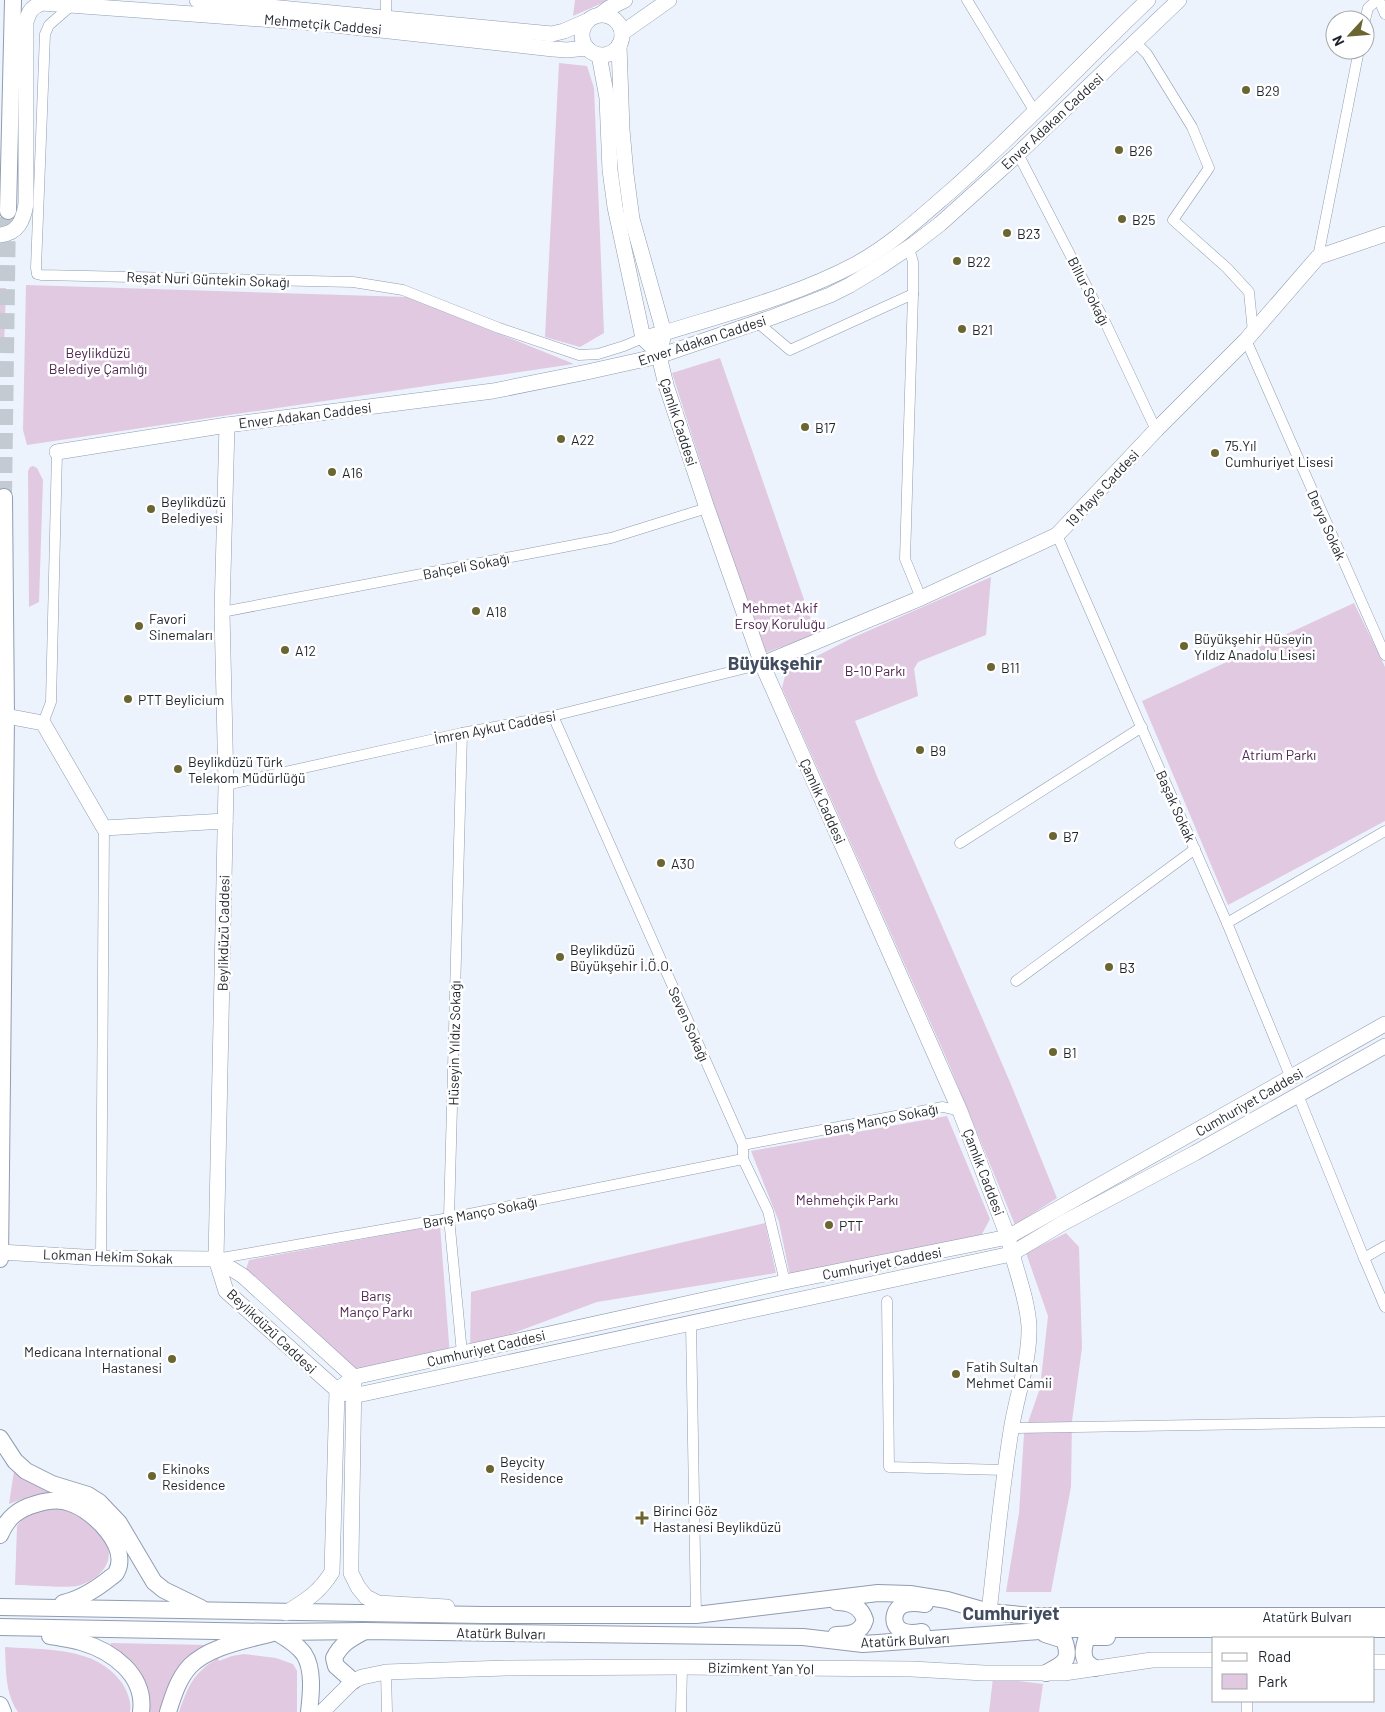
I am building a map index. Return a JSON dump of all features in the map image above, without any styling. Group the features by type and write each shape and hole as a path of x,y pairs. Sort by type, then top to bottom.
{"main road":[{"path":"8,211 13,0"},
{"name":"Mehmetçik Caddesi","path":"197,0 385,23 553,49 593,51"},
{"path":"625,0 587,21 582,37 593,51 607,98 610,170 615,207 643,338 659,356"},
{"path":"593,51 611,53 621,39 669,0"},
{"name":"Enver Adakan Caddesi","path":"643,338 789,293 856,263 916,222 982,164 1148,0"},
{"name":"Enver Adakan Caddesi","path":"57,452 227,425 493,391 659,356 789,311 850,285 909,248 940,224 1018,154 1180,0"},
{"name":"Mehmetçik Caddesi","path":"0,235 6,235 21,225 24,219 26,204 26,31 28,13 33,7 42,3 552,34 587,21"},
{"path":"601,14 616,20 621,39 622,130 632,219 664,333 659,356"},
{"path":"1318,257 1385,234"},
{"name":"19 Mayıs Caddesi","path":"762,664 922,598 1057,535 1156,430 1249,336 1318,257"},
{"name":"Çamlık Caddesi","path":"659,356 666,385 707,508 762,664 960,1110 1008,1237 1012,1254"},
{"name":"Beylikdüzü Caddesi","path":"227,425 222,612 226,785 216,1259 226,1291 336,1390"},
{"path":"0,1259 6,716 4,497"},
{"path":"6,716 43,723 104,828 225,821"},
{"name":"Cumhuriyet Caddesi","path":"336,1390 354,1377 785,1282 1008,1237 1385,1024"},
{"name":"Cumhuriyet Caddesi","path":"353,1396 1012,1254 1063,1223 1196,1153 1385,1046"},
{"path":"1291,1078 1298,1095"},
{"name":"Lokman Hekim Sokak","path":"0,1252 101,1258 216,1259"},
{"path":"964,1636 935,1632 907,1633 901,1631 894,1618 900,1607 914,1602 954,1609 984,1611 1011,1428 1027,1360 1029,1326 1025,1294 1012,1254"},
{"path":"216,1259 243,1276 354,1377 351,1573 358,1587 366,1597 378,1603 449,1607 483,1615"},
{"path":"691,1303 691,1323"},
{"path":"462,1353 464,1373"},
{"path":"286,1613 312,1597 323,1586 332,1572 336,1390 353,1396"},
{"path":"0,1438 15,1461 26,1471 52,1484 88,1495 99,1502 119,1522 154,1582 164,1590 208,1611"},
{"path":"0,1535 7,1520 17,1511 27,1506 53,1501 68,1502 95,1517 106,1528 114,1540 118,1554 115,1574 100,1587 72,1601 46,1607 0,1607"},
{"name":"Atatürk Bulvarı","path":"46,1607 286,1613 696,1615 878,1593 910,1594 947,1600 984,1611 1033,1616 1385,1616"},
{"path":"803,1636 814,1634 851,1634 863,1626 865,1620 863,1614 853,1604 816,1600"},
{"path":"0,1627 276,1632 294,1644 308,1661 310,1685 309,1712"},
{"path":"25,1627 42,1634 80,1642 110,1654 124,1665 136,1681 140,1693 141,1712"},
{"path":"1095,1668 1090,1666 1083,1649 1086,1640 1091,1637 1130,1637 1172,1629"},
{"name":"Atatürk Bulvarı","path":"276,1632 365,1631 803,1636 871,1644 1036,1631 1385,1629"},
{"path":"353,1681 336,1666 334,1658 338,1649 345,1642 365,1631"},
{"path":"1036,1631 1064,1640 1067,1649 1067,1656 1062,1665 1046,1673"},
{"path":"168,1712 175,1690 190,1667 198,1660 223,1647 276,1632"},
{"name":"Bizimkent Yan Yol","path":"322,1712 353,1681 386,1672 506,1668 682,1667 912,1669 984,1673 1064,1673 1152,1660 1212,1660"},
{"path":"0,1705 3,1712"}],"street":[{"path":"385,23 386,0"},
{"path":"967,0 1035,112"},
{"path":"1368,10 1378,0 1385,14"},
{"name":"Reşat Nuri Güntekin Sokağı","path":"65,5 49,25 45,34 37,274 41,276 353,282 403,290 498,328 579,355 598,354 643,338"},
{"name":"Derya Sokak","path":"1135,42 1146,54 1192,127 1209,168 1173,220 1227,268 1249,292 1249,336 1385,655"},
{"path":"1318,257 1357,60"},
{"name":"Billur Sokağı","path":"1018,154 1106,324 1156,430"},
{"path":"909,248 913,262 913,294 904,559 922,598"},
{"path":"757,322 790,350 913,294"},
{"path":"43,723 51,702 57,452"},
{"name":"Bahçeli Sokağı","path":"222,612 611,538 707,508"},
{"name":"Başak Sokak","path":"1057,535 1227,923 1291,1078"},
{"name":"İmren Aykut Caddesi","path":"226,785 462,733 553,716 762,664"},
{"name":"Seven Sokağı","path":"553,716 743,1146 743,1159 768,1211 785,1282"},
{"path":"960,843 1142,727"},
{"name":"Hüseyin Yıldız Sokağı","path":"462,733 449,1218 462,1353"},
{"path":"101,1258 104,828"},
{"path":"1227,923 1385,831"},
{"path":"1016,981 1195,849"},
{"path":"1298,1095 1385,1307"},
{"name":"Barış Manço Sokağı","path":"743,1146 943,1107 960,1110"},
{"name":"Barış Manço Sokağı","path":"216,1259 449,1218 743,1159"},
{"path":"1364,1258 1385,1246"},
{"path":"887,1301 890,1467 1005,1470"},
{"path":"691,1323 696,1615"},
{"path":"1011,1428 1385,1422"},
{"path":"681,1712 682,1667"},
{"path":"386,1672 387,1712"}],"green space":[{"path":"575,0 609,0 573,16"},
{"path":"559,63 587,66 594,88 604,333 580,347 545,337"},
{"name":"Beylikdüzü Belediye Çamlığı","path":"26,285 408,297 574,364 27,445 23,430"},
{"path":"0,288 6,288 4,347 0,347"},
{"name":"Mehmet Akif Ersoy Koruluğu","path":"720,358 816,634 762,654 672,373"},
{"path":"33,466 37,468 43,480 39,602 29,607 28,471"},
{"name":"Mehmet Akif Ersoy Koruluğu","path":"991,577 986,635 918,662 914,669 918,696 855,721 876,774 1010,1082 1057,1198 1015,1225 948,1062 782,688 786,672 852,638"},
{"name":"Atrium Parkı","path":"1354,603 1385,667 1385,821 1228,905 1142,701"},
{"name":"Mehmehçik Parkı","path":"947,1116 990,1219 981,1236 790,1276 779,1222 751,1151"},
{"path":"765,1223 776,1273 597,1302 470,1349 471,1292"},
{"name":"Barış Manço Parkı","path":"440,1225 450,1357 355,1373 246,1269 249,1260"},
{"path":"1066,1233 1079,1247 1082,1348 1072,1421 1071,1487 1051,1592 1006,1592 1019,1513 1024,1434 1040,1388 1048,1316 1026,1253"},
{"path":"14,1471 33,1484 64,1495 31,1496 9,1504"},
{"path":"56,1508 84,1518 99,1529 108,1546 109,1554 105,1567 89,1582 76,1586 15,1585 17,1526 26,1514 42,1509"},
{"path":"111,1643 208,1645 188,1658 175,1672 167,1689 160,1712 148,1712 149,1690 133,1665 111,1647"},
{"path":"5,1647 69,1652 98,1662 111,1671 124,1686 130,1701 130,1712 18,1712 8,1689"},
{"path":"244,1654 276,1658 293,1664 297,1671 297,1712 179,1712 192,1681 202,1669 218,1658 219,1661"},
{"path":"993,1678 1043,1684 1039,1712 989,1712"}],"tunnel":[{"path":"4,497 8,211"}],"place":[{"name":"B29","path":"1246,90"},
{"name":"B26","path":"1119,150"},
{"name":"B25","path":"1122,219"},
{"name":"B23","path":"1007,233"},
{"name":"B22","path":"957,261"},
{"name":"B21","path":"962,329"},
{"name":"B17","path":"805,427"},
{"name":"A22","path":"561,439"},
{"name":"75.Yıl Cumhuriyet Lisesi","path":"1215,453"},
{"name":"A16","path":"332,472"},
{"name":"Beylikdüzü Belediyesi","path":"151,509"},
{"name":"A18","path":"476,611"},
{"name":"Favori Sinemaları","path":"139,626"},
{"name":"Büyükşehir Hüseyin Yıldız Anadolu Lisesi","path":"1184,646"},
{"name":"A12","path":"285,650"},
{"name":"B11","path":"991,667"},
{"name":"PTT Beylicium","path":"128,699"},
{"name":"B9","path":"920,750"},
{"name":"Beylikdüzü Türk Telekom Müdürlüğü","path":"178,769"},
{"name":"B7","path":"1053,836"},
{"name":"A30","path":"661,863"},
{"name":"Beylikdüzü Büyükşehir İ.Ö.O.","path":"560,957"},
{"name":"B3","path":"1109,967"},
{"name":"B1","path":"1053,1052"},
{"name":"PTT","path":"829,1225"},
{"name":"Medicana International Hastanesi","path":"172,1359"},
{"name":"Fatih Sultan Mehmet Camii","path":"956,1374"},
{"name":"Beycity Residence","path":"490,1469"},
{"name":"Ekinoks Residence","path":"152,1476"},
{"name":"Birinci Göz Hastanesi Beylikdüzü","path":"642,1518"}],"district":[{"name":"Büyükşehir","path":"775,662"},
{"name":"Cumhuriyet","path":"1011,1612"}],"park label":[{"name":"B-10 Parkı","path":"875,670"}]}
